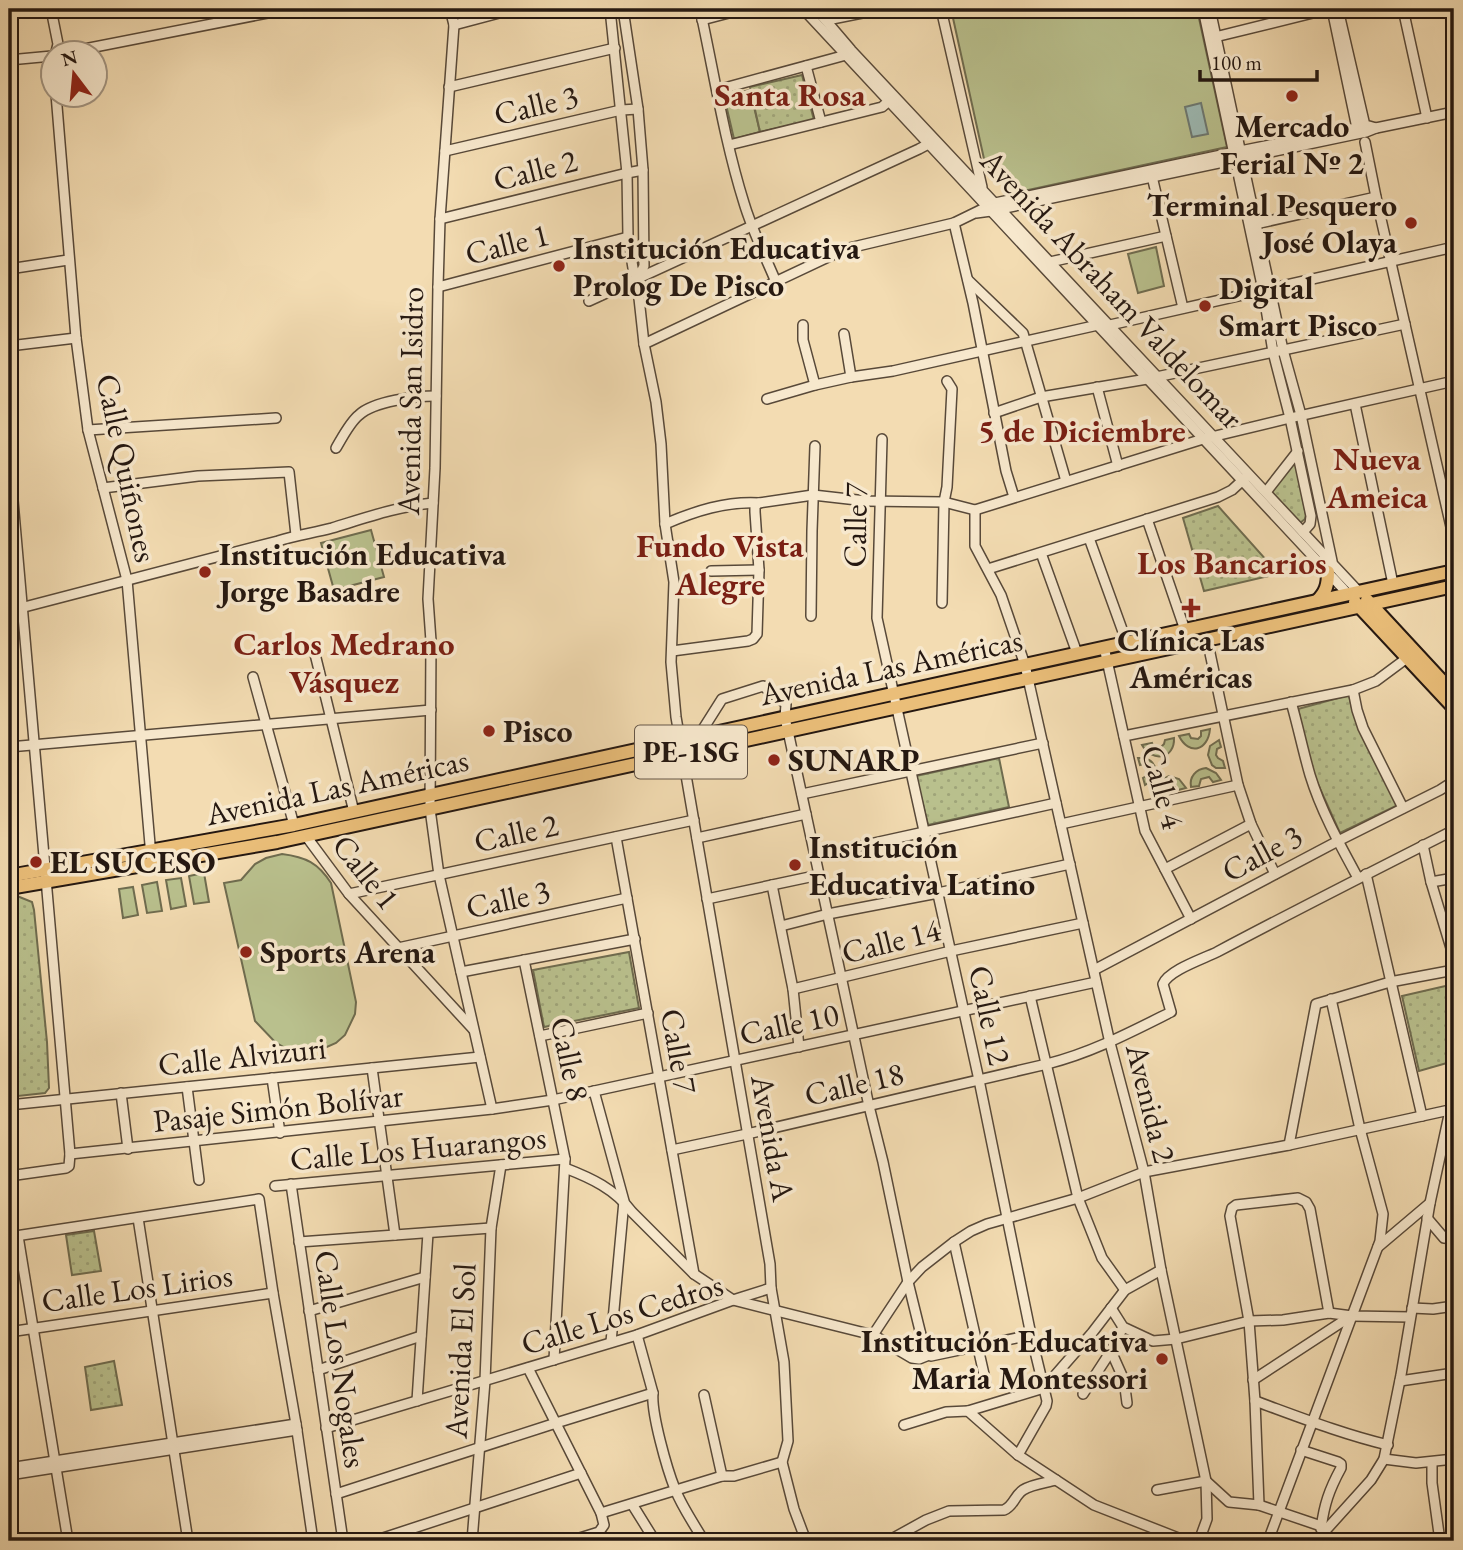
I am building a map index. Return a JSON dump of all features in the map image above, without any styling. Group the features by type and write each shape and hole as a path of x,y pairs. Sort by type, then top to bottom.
{"main road":[{"path":"1317,601 1326,590 1330,567"},
{"name":"Avenida Las Américas","path":"896,700 1025,665 1454,571"},
{"name":"Avenida Las Américas","path":"151,858 354,812 430,802 683,754 787,724 872,705 1028,678 1454,589"},
{"path":"1354,593 1439,685 1454,709"},
{"path":"1365,606 1404,661 1454,694"},
{"name":"Avenida Las Américas","path":"9,888 46,876 306,836 430,802 680,741 787,724"},
{"name":"Avenida Las Américas","path":"9,876 46,876"}],"street":[{"path":"51,9 57,38"},
{"path":"108,44 288,9"},
{"name":"Avenida San Isidro","path":"450,9 454,25 440,219 428,599 431,641 430,802 439,875 492,1110"},
{"path":"454,25 514,9"},
{"path":"610,9 627,173 628,237 637,280"},
{"path":"623,9 638,108 643,170 644,266 637,280"},
{"path":"700,9 743,201 776,282"},
{"path":"702,20 744,9"},
{"name":"Avenida Abraham Valdelomar","path":"803,9 848,52 1047,265 1110,325 1209,438 1354,593"},
{"name":"Avenida Abraham Valdelomar","path":"816,9 889,101 982,188"},
{"path":"827,20 881,9"},
{"path":"941,9 982,188 992,207"},
{"path":"1203,9 1213,37"},
{"path":"1210,9 1213,37 1311,516 1310,524 1303,532"},
{"path":"1213,37 1331,9 1365,132"},
{"path":"1338,9 1405,324 1450,498 1454,540"},
{"path":"1404,9 1427,118"},
{"path":"449,87 615,48"},
{"path":"717,90 848,52"},
{"path":"9,60 38,56"},
{"path":"806,66 821,122"},
{"path":"729,145 882,107 889,101"},
{"name":"Calle Quiñones","path":"57,108 68,260 88,430 127,580 151,858"},
{"name":"Calle 3","path":"445,151 638,108"},
{"path":"644,344 845,249 954,223 992,207 1454,112"},
{"path":"589,301 932,142"},
{"path":"964,170 974,170 978,164"},
{"name":"Calle 2","path":"440,219 643,170"},
{"path":"1152,173 1184,308"},
{"path":"1253,225 1376,197"},
{"path":"954,223 1014,498"},
{"path":"1047,265 1167,236"},
{"name":"Calle 1","path":"438,287 628,237"},
{"path":"768,398 851,377 893,371 1098,325 1110,325 1454,247"},
{"path":"9,269 68,260"},
{"name":"Avenida Abraham Valdelomar","path":"1047,265 1147,379 1209,438"},
{"path":"967,278 1023,333 1066,481"},
{"name":"Avenida A","path":"637,280 644,344 656,402 665,524 674,582 672,651 676,717 770,1264 771,1288 784,1362 788,1441 782,1462 794,1509 806,1541"},
{"path":"994,413 1041,397 1158,377 1405,324"},
{"path":"803,325 803,340 815,385"},
{"path":"844,334 851,377"},
{"path":"9,346 76,338"},
{"path":"1278,351 1301,415 1330,567"},
{"path":"942,603 944,502 952,389 947,381"},
{"path":"665,524 692,512 739,502 759,503 813,495 854,500 944,502 975,510 1209,438 1454,382"},
{"path":"1097,387 1118,466"},
{"path":"336,448 359,415 374,406 436,396"},
{"path":"1355,404 1393,584"},
{"path":"88,430 276,418"},
{"name":"Calle 7","path":"882,439 877,618 896,700"},
{"path":"811,616 815,446"},
{"path":"1266,492 1298,451"},
{"path":"9,455 12,522 71,1154 69,1166 61,1170 9,1176"},
{"path":"103,488 198,476 289,472 296,535"},
{"path":"988,569 1226,494 1246,478"},
{"name":"Avenida Abraham Valdelomar","path":"1246,478 1266,492 1303,532 1330,567"},
{"path":"9,611 296,535 433,503"},
{"path":"672,651 752,639 757,634 759,570 755,506 759,503"},
{"name":"Avenida 2","path":"975,510 975,546 1001,595 1025,665 1110,1043 1144,1172 1161,1270 1206,1481 1207,1520 1199,1541"},
{"path":"1147,519 1188,643"},
{"path":"1089,538 1127,643"},
{"path":"1041,553 1077,653"},
{"path":"711,571 759,570"},
{"path":"1207,639 1238,785 1251,824 1275,874"},
{"name":"Calle 4","path":"1104,648 1144,831 1191,919"},
{"path":"314,650 354,812"},
{"path":"1124,736 1353,690 1376,681 1404,661"},
{"path":"253,677 294,825"},
{"path":"698,737 725,697 764,687 786,704 787,724 869,1106 908,1282 924,1348 929,1355"},
{"path":"1353,690 1363,728 1404,808"},
{"name":"Calle 12","path":"896,700 1044,1388"},
{"path":"1292,702 1310,776 1318,797 1338,841 1362,876 1422,1116"},
{"path":"9,747 430,710"},
{"path":"802,794 1042,743"},
{"name":"Calle 3","path":"1094,970 1454,781"},
{"path":"1061,824 1238,785"},
{"path":"815,856 1056,803"},
{"path":"697,838 806,814"},
{"name":"Calle 2","path":"349,894 694,820"},
{"path":"1164,869 1251,824"},
{"path":"1362,876 1454,830"},
{"name":"Calle 1","path":"306,836 349,894 474,1031"},
{"name":"Calle 7","path":"616,836 694,1274"},
{"path":"1423,845 1454,958"},
{"path":"781,926 1070,864"},
{"path":"707,898 819,876"},
{"name":"Calle 18","path":"672,1150 1047,1064 1110,1043 1171,1012 1163,984 1167,976 1362,876"},
{"path":"1431,882 1454,878"},
{"path":"772,885 793,989 799,1046"},
{"name":"Calle 3","path":"398,948 627,898"},
{"name":"Calle 14","path":"793,989 1083,923"},
{"path":"461,972 635,939"},
{"name":"Calle 8","path":"524,960 565,1163 554,1360"},
{"path":"1289,1145 1316,1004 1390,982 1454,970"},
{"name":"Calle 10","path":"492,1110 553,1100 1096,982"},
{"path":"1030,996 1078,1198 1102,1258 1125,1290"},
{"path":"1268,1541 1377,1248 1382,1227 1383,1214 1360,1129 1331,999"},
{"path":"540,1036 648,1013"},
{"name":"Calle Alvizuri","path":"9,1105 480,1056"},
{"path":"372,1068 395,1235"},
{"path":"272,1078 279,1133"},
{"path":"187,1087 199,1180"},
{"path":"594,1091 624,1201 611,1342"},
{"path":"1318,1539 1371,1480 1384,1459 1427,1218 1454,1092"},
{"path":"121,1093 128,1149"},
{"name":"Pasaje Simón Bolívar","path":"71,1154 492,1110"},
{"path":"873,1335 908,1282 930,1260 978,1228 1078,1198 1144,1172 1289,1145 1452,1110"},
{"path":"565,1163 624,1201 694,1274 733,1300 771,1288"},
{"name":"Calle Los Huarangos","path":"275,1186 501,1165 565,1163"},
{"name":"Avenida El Sol","path":"472,1541 485,1381 491,1228 501,1165"},
{"name":"Calle Los Nogales","path":"290,1184 343,1541"},
{"path":"1259,1505 1249,1321 1230,1216 1232,1208 1236,1205 1297,1198 1307,1204 1329,1312"},
{"path":"68,1541 33,1329 13,1237 259,1199 313,1541"},
{"path":"1377,1248 1430,1203"},
{"path":"138,1218 188,1541"},
{"path":"1427,1218 1444,1238 1454,1239"},
{"path":"299,1242 491,1228"},
{"path":"417,1401 428,1233"},
{"path":"954,1242 986,1383"},
{"path":"904,1425 1044,1388 1125,1290 1161,1270"},
{"path":"309,1311 425,1277"},
{"name":"Calle Los Lirios","path":"9,1332 273,1293"},
{"name":"Calle Los Cedros","path":"326,1428 637,1335 733,1300 873,1335 906,1356 919,1359 1031,1335"},
{"path":"1111,1308 1123,1327 1153,1341 1176,1339 1249,1321 1283,1320 1329,1312 1352,1316 1454,1306"},
{"path":"1253,1380 1352,1316"},
{"path":"1083,1394 1123,1327"},
{"path":"637,1335 675,1490 704,1541"},
{"path":"318,1370 421,1336"},
{"path":"1111,1351 1124,1380 1127,1403"},
{"path":"528,1367 601,1513 604,1525 600,1532 570,1541"},
{"path":"1400,1378 1454,1373"},
{"path":"1018,1455 1046,1405 1044,1388"},
{"path":"336,1494 653,1393"},
{"path":"704,1395 722,1476"},
{"path":"1255,1401 1388,1445"},
{"path":"968,1410 1018,1455 1094,1505 1186,1541"},
{"path":"9,1468 54,1464 297,1427"},
{"path":"1301,1450 1341,1464 1328,1492 1318,1539"},
{"path":"1384,1459 1403,1463 1432,1463 1454,1459"},
{"path":"601,1513 722,1476 734,1476 782,1462"},
{"path":"1432,1463 1440,1541"},
{"path":"9,1475 54,1464"},
{"path":"374,1541 581,1473"},
{"path":"888,1541 949,1511 1004,1510 1012,1506 1024,1489 1056,1480"},
{"path":"1157,1490 1206,1481 1229,1502 1259,1505 1321,1526"},
{"path":"632,1504 655,1541"}],"green space":[{"path":"951,9 1197,9 1227,147 1019,192 990,167 986,168"},
{"path":"802,75 814,120 760,132 750,87"},
{"path":"750,90 760,132 734,139 724,96"},
{"path":"1156,247 1164,286 1138,293 1128,254"},
{"path":"1295,461 1306,515 1300,523 1272,495 1271,490"},
{"path":"1218,506 1277,572 1204,591 1183,518"},
{"path":"371,530 384,577 334,590 321,543"},
{"path":"1349,695 1363,738 1398,805 1340,833 1313,773 1298,709"},
{"path":"1210,729 1206,742 1198,748 1188,746 1179,736 1189,734 1191,738 1198,739 1201,731"},
{"path":"1174,738 1171,750 1162,756 1151,754 1142,745 1152,743 1159,749 1165,740"},
{"path":"1219,740 1221,747 1217,749 1216,755 1223,761 1225,768 1212,765 1208,755 1210,746"},
{"path":"999,758 1009,807 928,825 916,776"},
{"path":"1138,758 1150,761 1157,772 1153,780 1145,785 1143,778 1148,775 1149,770 1144,764 1140,765"},
{"path":"1206,768 1216,773 1221,780 1213,782 1209,777 1201,779 1199,786 1191,787 1194,774"},
{"path":"1169,776 1179,779 1186,788 1178,790 1175,785 1170,784 1164,788 1163,793 1155,795 1159,781"},
{"path":"282,854 311,862 331,883 356,1002 355,1014 345,1035 336,1043 320,1050 304,1052 287,1049 275,1042 255,1021 224,883 241,880 255,864"},
{"path":"204,873 209,902 194,904 189,876"},
{"path":"181,878 186,906 171,909 166,880"},
{"path":"157,882 162,911 147,913 142,885"},
{"path":"133,887 138,915 123,918 119,889"},
{"path":"17,896 32,902 34,910 49,1088 45,1093 9,1097 9,897"},
{"path":"629,952 639,1008 544,1027 533,970"},
{"path":"1454,984 1454,1061 1419,1071 1402,996"},
{"path":"94,1231 101,1271 72,1275 66,1235"},
{"path":"114,1361 122,1405 91,1410 85,1367"}],"water":[{"path":"1201,103 1208,134 1192,137 1185,107"}],"place":[{"name":"Mercado Ferial Nº 2","path":"1292,96"},
{"name":"Terminal Pesquero José Olaya","path":"1411,223"},
{"name":"Institución Educativa Prolog De Pisco","path":"559,266"},
{"name":"Digital Smart Pisco","path":"1205,306"},
{"name":"Institución Educativa Jorge Basadre","path":"205,572"},
{"name":"Clínica Las Américas","path":"1191,608"},
{"name":"Pisco","path":"489,731"},
{"name":"SUNARP","path":"774,760"},
{"name":"EL SUCESO","path":"36,862"},
{"name":"Institución Educativa Latino","path":"795,865"},
{"name":"Sports Arena","path":"246,952"},
{"name":"Institución Educativa Maria Montessori","path":"1162,1359"}],"district":[{"name":"Santa Rosa","path":"790,94"},
{"name":"5 de Diciembre","path":"1082,430"},
{"name":"Nueva Ameica","path":"1377,477"},
{"name":"Los Bancarios","path":"1232,562"},
{"name":"Fundo Vista Alegre","path":"720,564"},
{"name":"Carlos Medrano Vásquez","path":"344,662"}]}
